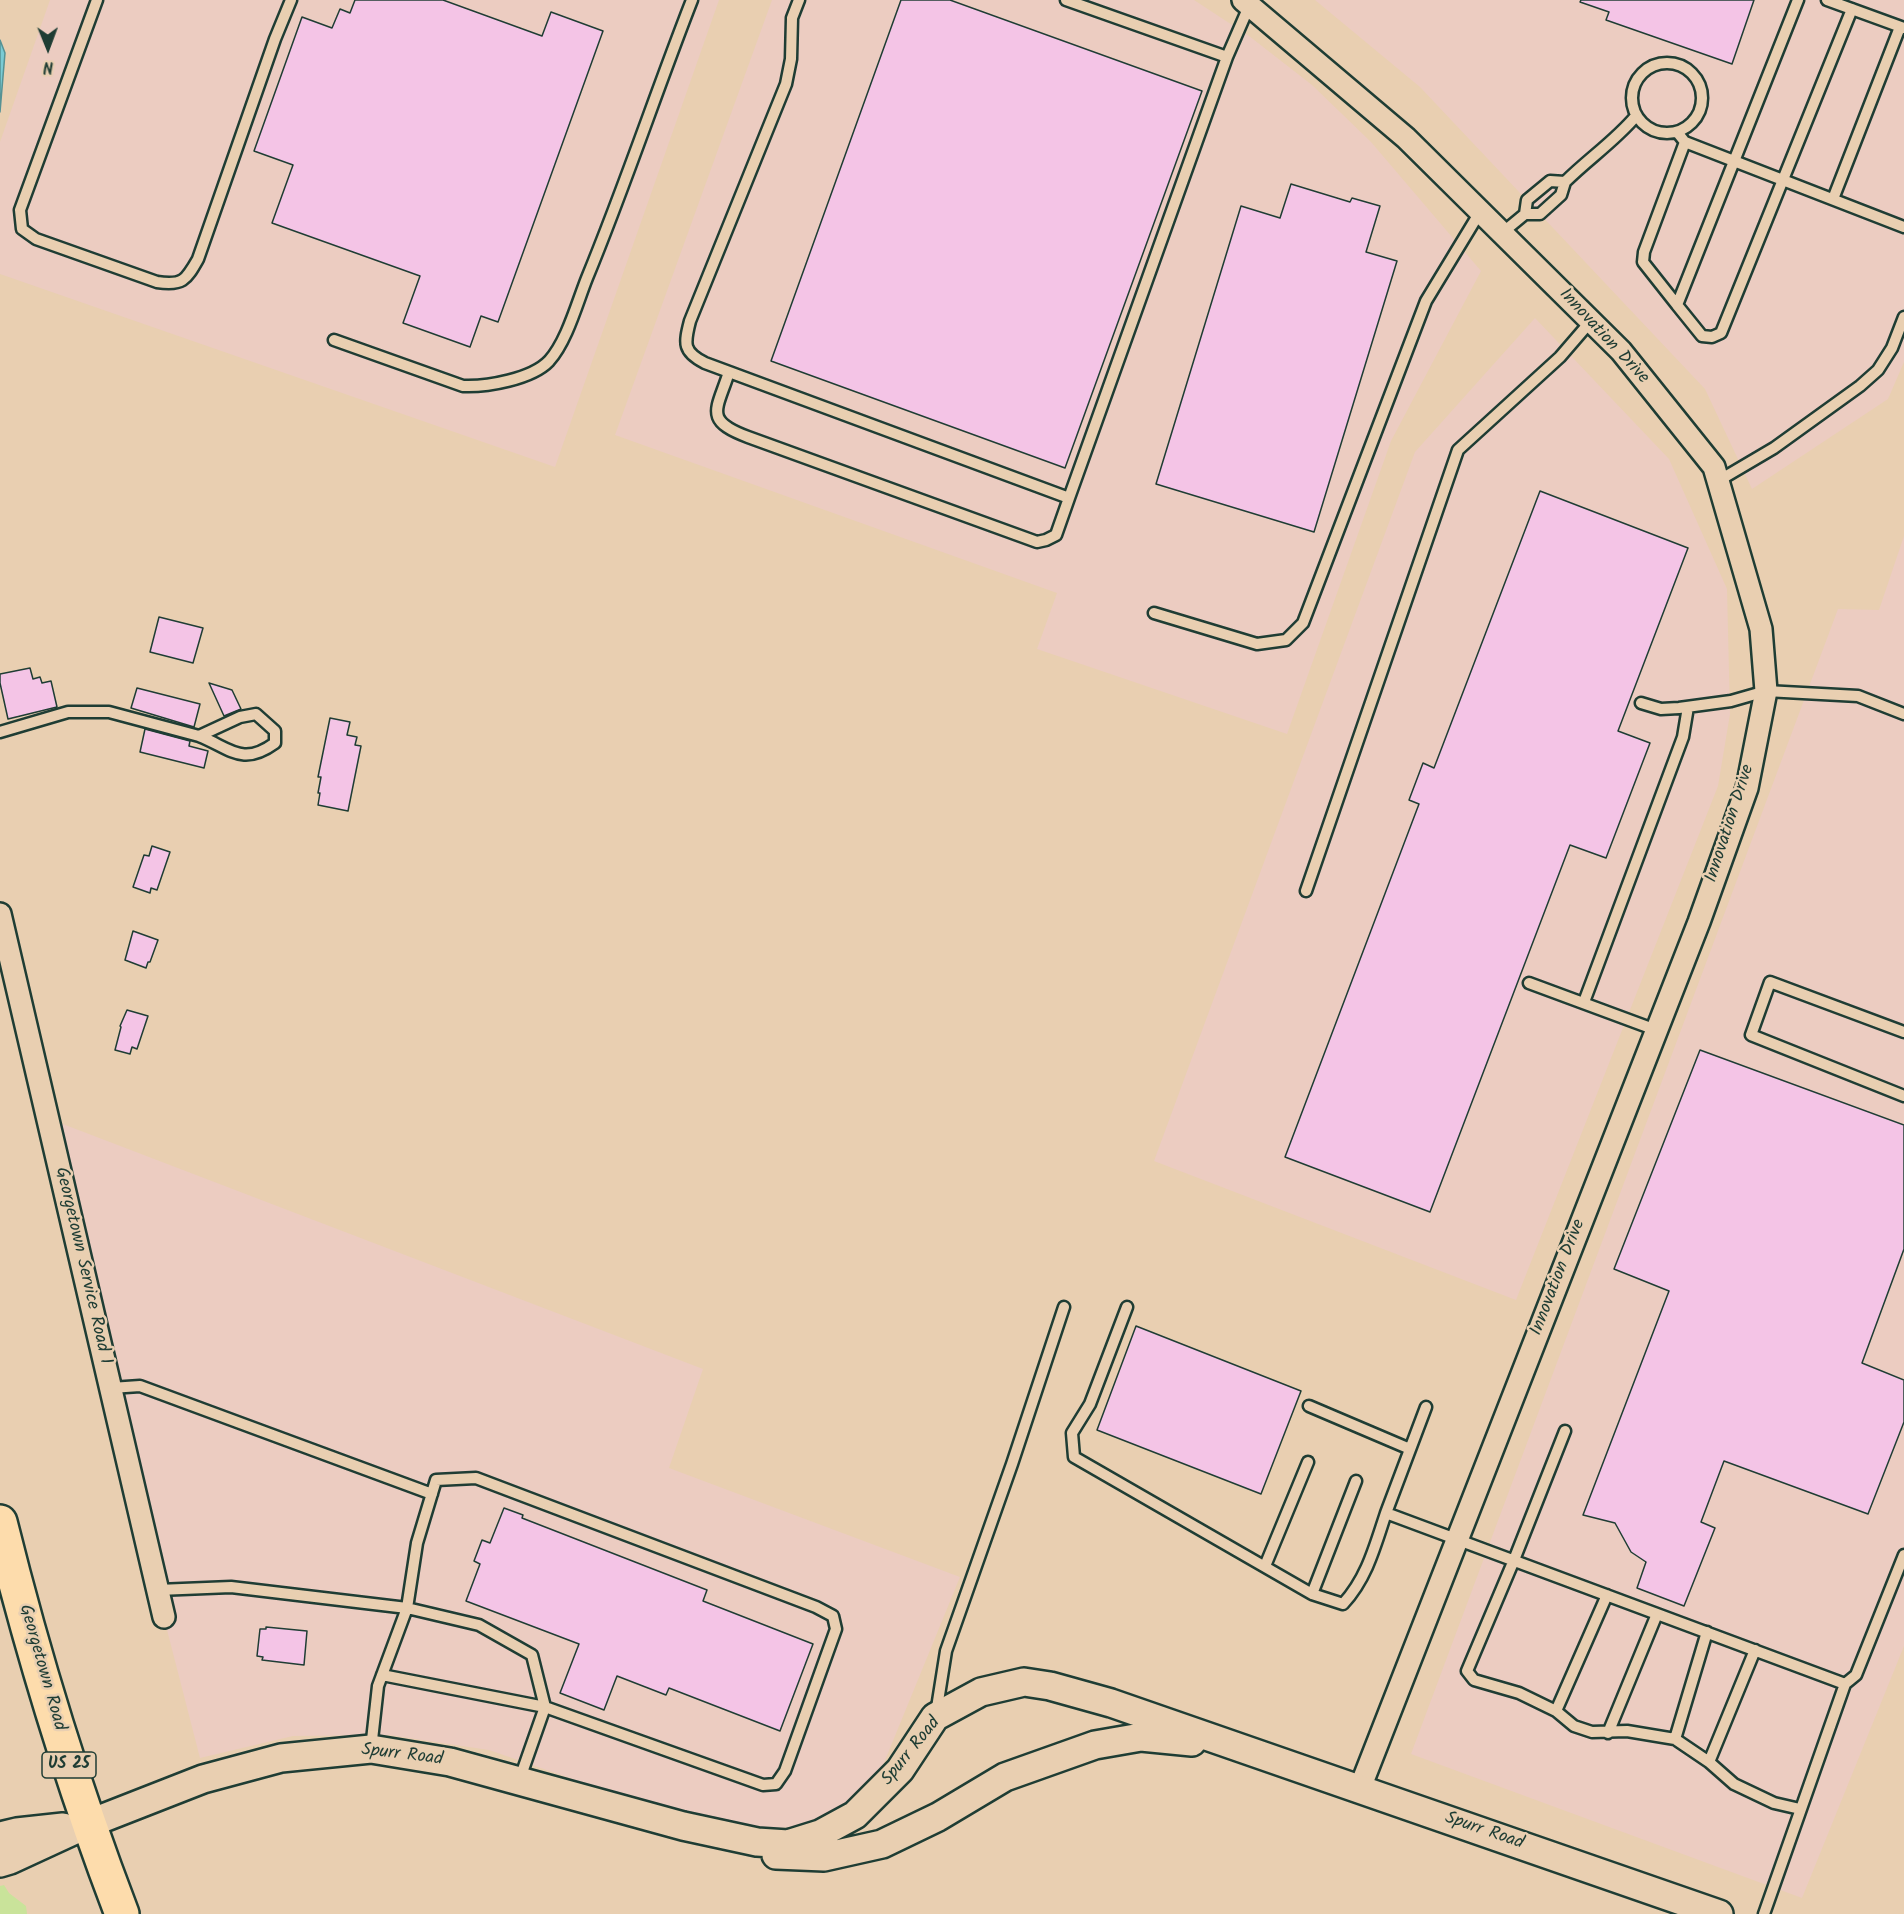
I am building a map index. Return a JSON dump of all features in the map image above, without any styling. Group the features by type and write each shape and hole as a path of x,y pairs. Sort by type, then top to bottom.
{"main road":[{"name":"Georgetown Road","path":"0,1522 35,1653 88,1824 122,1914"}],"street":[{"name":"Innovation Drive","path":"1248,2 1406,138 1591,321 1629,360 1714,467 1761,629 1766,691 1747,788 1699,922 1360,1788"},
{"name":"Georgetown Service Road 1","path":"0,914 7,970 111,1388 164,1617"},
{"name":"Spurr Road","path":"0,1863 88,1824 203,1779 281,1758 371,1749 450,1762 683,1826 757,1842 788,1844 820,1834 855,1815 900,1770 935,1718 981,1692 1024,1682 1050,1686 1111,1703 1719,1914"},
{"name":"Spurr Road","path":"683,1826 758,1854 824,1857 882,1844 938,1816 1005,1777 1095,1745 1142,1737 1250,1750"},
{"name":"Spurr Road","path":"0,1836 88,1824"}],"lane":[{"path":"97,0 20,210 22,229 36,239 157,282 173,285 187,279 198,259 275,39 291,0"},
{"path":"334,340 463,386 505,382 547,363 561,343 608,228 692,0"},
{"path":"799,0 792,18 791,59 786,84 690,321 686,346 692,357 729,372 1069,498"},
{"path":"1066,0 1227,57"},
{"path":"1677,305 1798,0"},
{"path":"1827,0 1902,27 1833,200"},
{"path":"729,372 717,409 718,419 725,427 1037,542 1056,534 1248,2"},
{"path":"1685,142 1644,252 1643,262 1702,336 1712,337 1721,333 1852,9"},
{"path":"1664,63 1675,64 1694,76 1700,86 1702,98 1695,119 1687,127 1677,132 1665,134 1654,131 1636,116 1631,93 1642,73 1652,66 1664,63"},
{"path":"1502,233 1525,214 1540,214 1562,195 1565,183 1583,163 1624,131 1636,116"},
{"path":"1677,132 1685,142 1904,227"},
{"path":"1525,214 1527,200 1550,181 1565,183"},
{"path":"1154,613 1257,644 1286,640 1303,623 1426,301 1480,212"},
{"path":"1718,481 1774,448 1860,386 1878,370 1892,348 1904,318"},
{"path":"1306,891 1458,450 1560,357 1591,321"},
{"path":"1641,703 1661,709 1688,707 1731,701 1766,691 1858,696 1904,714"},
{"path":"1584,1002 1683,737 1688,707"},
{"path":"0,732 68,712 109,712 199,736 222,749 244,755 263,752 275,743 275,731 256,714 240,717 199,736"},
{"path":"1904,1032 1770,981 1751,1035 1904,1096"},
{"path":"1529,983 1656,1030"},
{"path":"935,1718 946,1651 1064,1307"},
{"path":"1127,1307 1090,1404 1072,1433 1074,1457 1312,1594 1343,1604 1355,1591 1371,1559 1426,1407"},
{"path":"111,1388 140,1386 432,1494"},
{"path":"1309,1406 1410,1449"},
{"path":"1565,1431 1467,1671 1474,1680 1519,1693 1556,1711 1574,1726 1593,1732 1627,1731 1675,1739 1709,1762 1734,1784 1774,1803 1800,1809"},
{"path":"1265,1566 1308,1462"},
{"path":"371,1749 378,1686 382,1675 407,1608 417,1543 436,1480 476,1478 816,1607 833,1616 836,1629 785,1771 776,1784 763,1785 545,1707 382,1675"},
{"path":"1312,1594 1356,1481"},
{"path":"1386,1513 1845,1684"},
{"path":"1764,1914 1845,1684 1856,1675 1904,1555"},
{"path":"158,1590 231,1587 407,1608 479,1625 532,1655 545,1707 519,1781"},
{"path":"1556,1711 1607,1595"},
{"path":"1608,1733 1657,1614"},
{"path":"1675,1739 1707,1632"},
{"path":"1709,1762 1755,1650"}],"shaded area":[{"path":"50,0 719,0 555,467 0,274 0,142"},
{"path":"772,0 1194,0 1249,36 1312,85 1371,142 1481,271 1391,441 1287,734 1037,649 1057,593 615,435"},
{"path":"1315,0 1904,0 1904,362 1888,399 1752,489 1705,389 1420,87"},
{"path":"1535,318 1669,459 1727,589 1730,714 1718,786 1516,1300 1154,1161 1415,452"},
{"path":"1904,536 1904,1646 1802,1898 1411,1754 1838,609 1879,610"},
{"path":"34,1113 703,1369 669,1468 960,1577 879,1775 843,1807 811,1825 728,1833 489,1750 389,1735 293,1736 200,1758"}],"green space":[{"path":"4,1885 9,1893 26,1906 27,1914 0,1914 0,1886"}],"water":[{"path":"0,40 5,53 0,112"}],"building":[{"path":"355,0 443,0 542,36 551,12 603,31 498,322 481,316 470,347 403,323 420,276 272,223 293,165 254,151 302,17 332,28 340,9 350,13"},
{"path":"901,0 950,0 1202,91 1065,468 771,361"},
{"path":"1581,0 1754,0 1732,64 1606,20 1609,12 1580,2"},
{"path":"1291,184 1350,202 1352,198 1380,206 1366,252 1397,261 1314,532 1156,484 1241,206 1280,218"},
{"path":"1540,491 1688,548 1618,731 1650,743 1606,858 1570,845 1430,1212 1285,1157 1419,804 1409,800 1423,763 1434,768"},
{"path":"159,617 203,628 193,663 150,652"},
{"path":"30,668 33,679 40,677 42,683 51,681 57,707 8,719 0,674"},
{"path":"209,683 232,690 241,709 224,716"},
{"path":"137,688 200,704 194,727 131,708"},
{"path":"330,718 350,722 347,735 357,737 355,745 361,746 348,811 318,805 321,777 318,777"},
{"path":"145,729 190,741 189,746 208,751 204,768 140,752"},
{"path":"152,846 170,852 157,890 151,888 150,893 133,887 144,855 149,856"},
{"path":"133,931 158,940 146,968 125,960"},
{"path":"127,1010 148,1016 137,1049 132,1047 130,1054 115,1050 120,1026"},
{"path":"1700,1050 1904,1125 1904,1249 1862,1363 1904,1380 1904,1422 1868,1514 1724,1461 1701,1522 1715,1528 1684,1606 1637,1588 1646,1562 1631,1552 1615,1523 1583,1515 1669,1291 1614,1269"},
{"path":"1136,1326 1301,1391 1261,1494 1097,1430"},
{"path":"504,1508 523,1515 522,1518 707,1590 703,1601 813,1644 780,1731 669,1688 666,1695 617,1676 604,1710 560,1693 579,1644 466,1601 480,1564 474,1561 482,1540 490,1543"},
{"path":"266,1627 307,1631 304,1665 262,1660 263,1657 257,1656 260,1629 266,1629"}]}
